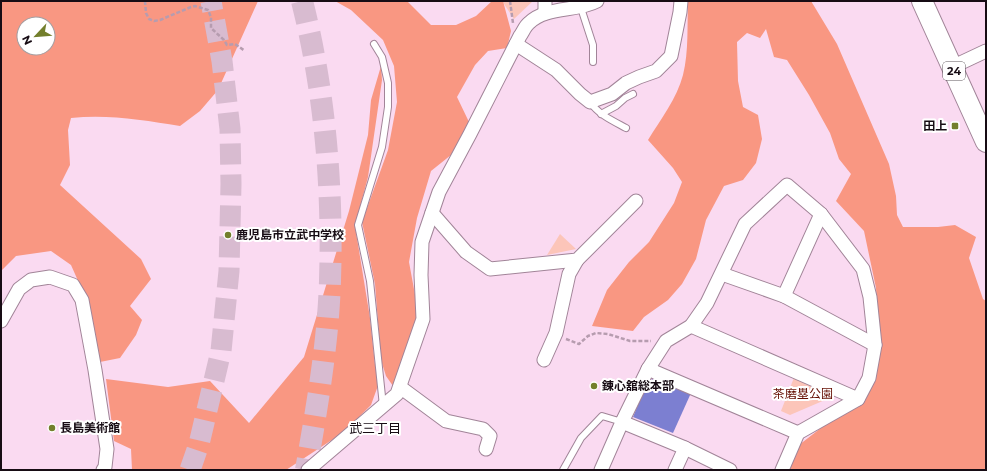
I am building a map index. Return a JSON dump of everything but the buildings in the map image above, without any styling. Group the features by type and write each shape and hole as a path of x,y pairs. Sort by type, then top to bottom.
{"main road":[{"name":"24","path":"922,1 986,142"}],"street":[{"path":"308,470 397,394 423,320 421,275 422,242 439,192 518,40 529,23 545,7 581,8 597,1"},
{"path":"518,40 556,70 590,102 612,94 626,83 656,71 671,56 681,1"},
{"path":"952,67 986,51"},
{"path":"602,470 622,422 648,369 666,341 691,326 707,303 745,224 787,185 821,214 863,269 870,297 875,345 869,378 858,399 798,433 782,470"},
{"path":"544,360 556,333 569,274 577,260 636,201"},
{"path":"432,213 466,252 490,269 577,260"},
{"path":"784,296 821,214"},
{"path":"722,274 784,296 875,345"},
{"path":"1,321 19,289 31,280 50,277 73,285 82,300 96,370 107,449 105,467 103,470"},
{"path":"691,326 858,399"},
{"path":"648,369 798,433"},
{"path":"400,386 446,421 483,430 490,436 486,448"},
{"path":"622,422 685,448 730,470"},
{"path":"675,470 685,448"}],"lane":[{"path":"581,8 593,45 593,62"},
{"path":"374,44 382,57 388,83 388,108 382,147 358,225 370,281 383,406"},
{"path":"601,114 633,94"},
{"path":"590,102 601,114 626,128"},
{"path":"563,470 581,438 602,416 622,422"}],"path":[{"path":"145,1 146,13 149,19 154,21 195,6 208,10 212,17 211,28 224,40 227,45 235,44 246,51"},
{"path":"510,1 512,21 518,40"},
{"path":"556,333 569,342 579,344 588,336 596,334 608,334 630,341 666,341"}],"green space":[{"path":"502,1 533,1 514,19"},
{"path":"560,234 576,249 547,255"},
{"name":"茶磨塁公園","path":"795,375 839,394 790,415 781,411"}],"shaded area":[{"path":"1,1 258,1 218,90 200,111 180,126 112,117 71,118 68,130 70,165 60,185 141,259 151,279 130,306 142,320 136,335 120,358 100,362 79,283 71,265 51,251 16,256 1,271"},
{"path":"335,1 407,1 431,25 456,25 476,16 492,1 503,1 511,31 507,48 488,51 475,65 457,97 469,122 451,155 431,171 417,218 409,262 418,311 406,355 393,386 386,376 381,360 375,284 362,222 388,150 397,102 394,66 383,40 351,10"},
{"path":"688,1 811,1 837,44 889,164 896,196 897,215 903,227 938,227 955,225 976,237 969,258 983,299 986,301 986,470 790,470 789,465 799,445 870,390 876,379 879,339 876,288 864,231 836,201 851,174 839,159 830,133 787,60 774,57 766,29 760,38 747,33 737,42 738,81 743,107 758,115 762,139 756,163 743,180 724,186 706,220 696,259 682,284 668,300 644,317 633,331 592,326 607,290 629,262 649,242 674,203 682,182 673,168 648,140 673,100 683,75 687,47"},
{"path":"381,66 382,80 368,177 355,226 370,318 375,365 380,380 371,405 344,432 286,470 132,470 131,449 114,441 106,379 168,387 210,381 249,423 304,357 349,211 368,135 371,100"}],"water":[{"path":"654,379 691,393 673,433 633,417 648,381"}],"tunnel":[{"path":"190,470 199,444 221,351 229,271 231,184 230,129 222,61 211,1"},
{"path":"302,1 310,35 322,105 329,175 331,246 327,328 318,399 306,470"}],"place":[{"name":"田上","path":"955,126"},
{"name":"鹿児島市立武中学校","path":"228,235"},
{"name":"錬心舘総本部","path":"594,386"},
{"name":"長島美術館","path":"52,428"}],"district":[{"name":"武三丁目","path":"375,428"}]}
